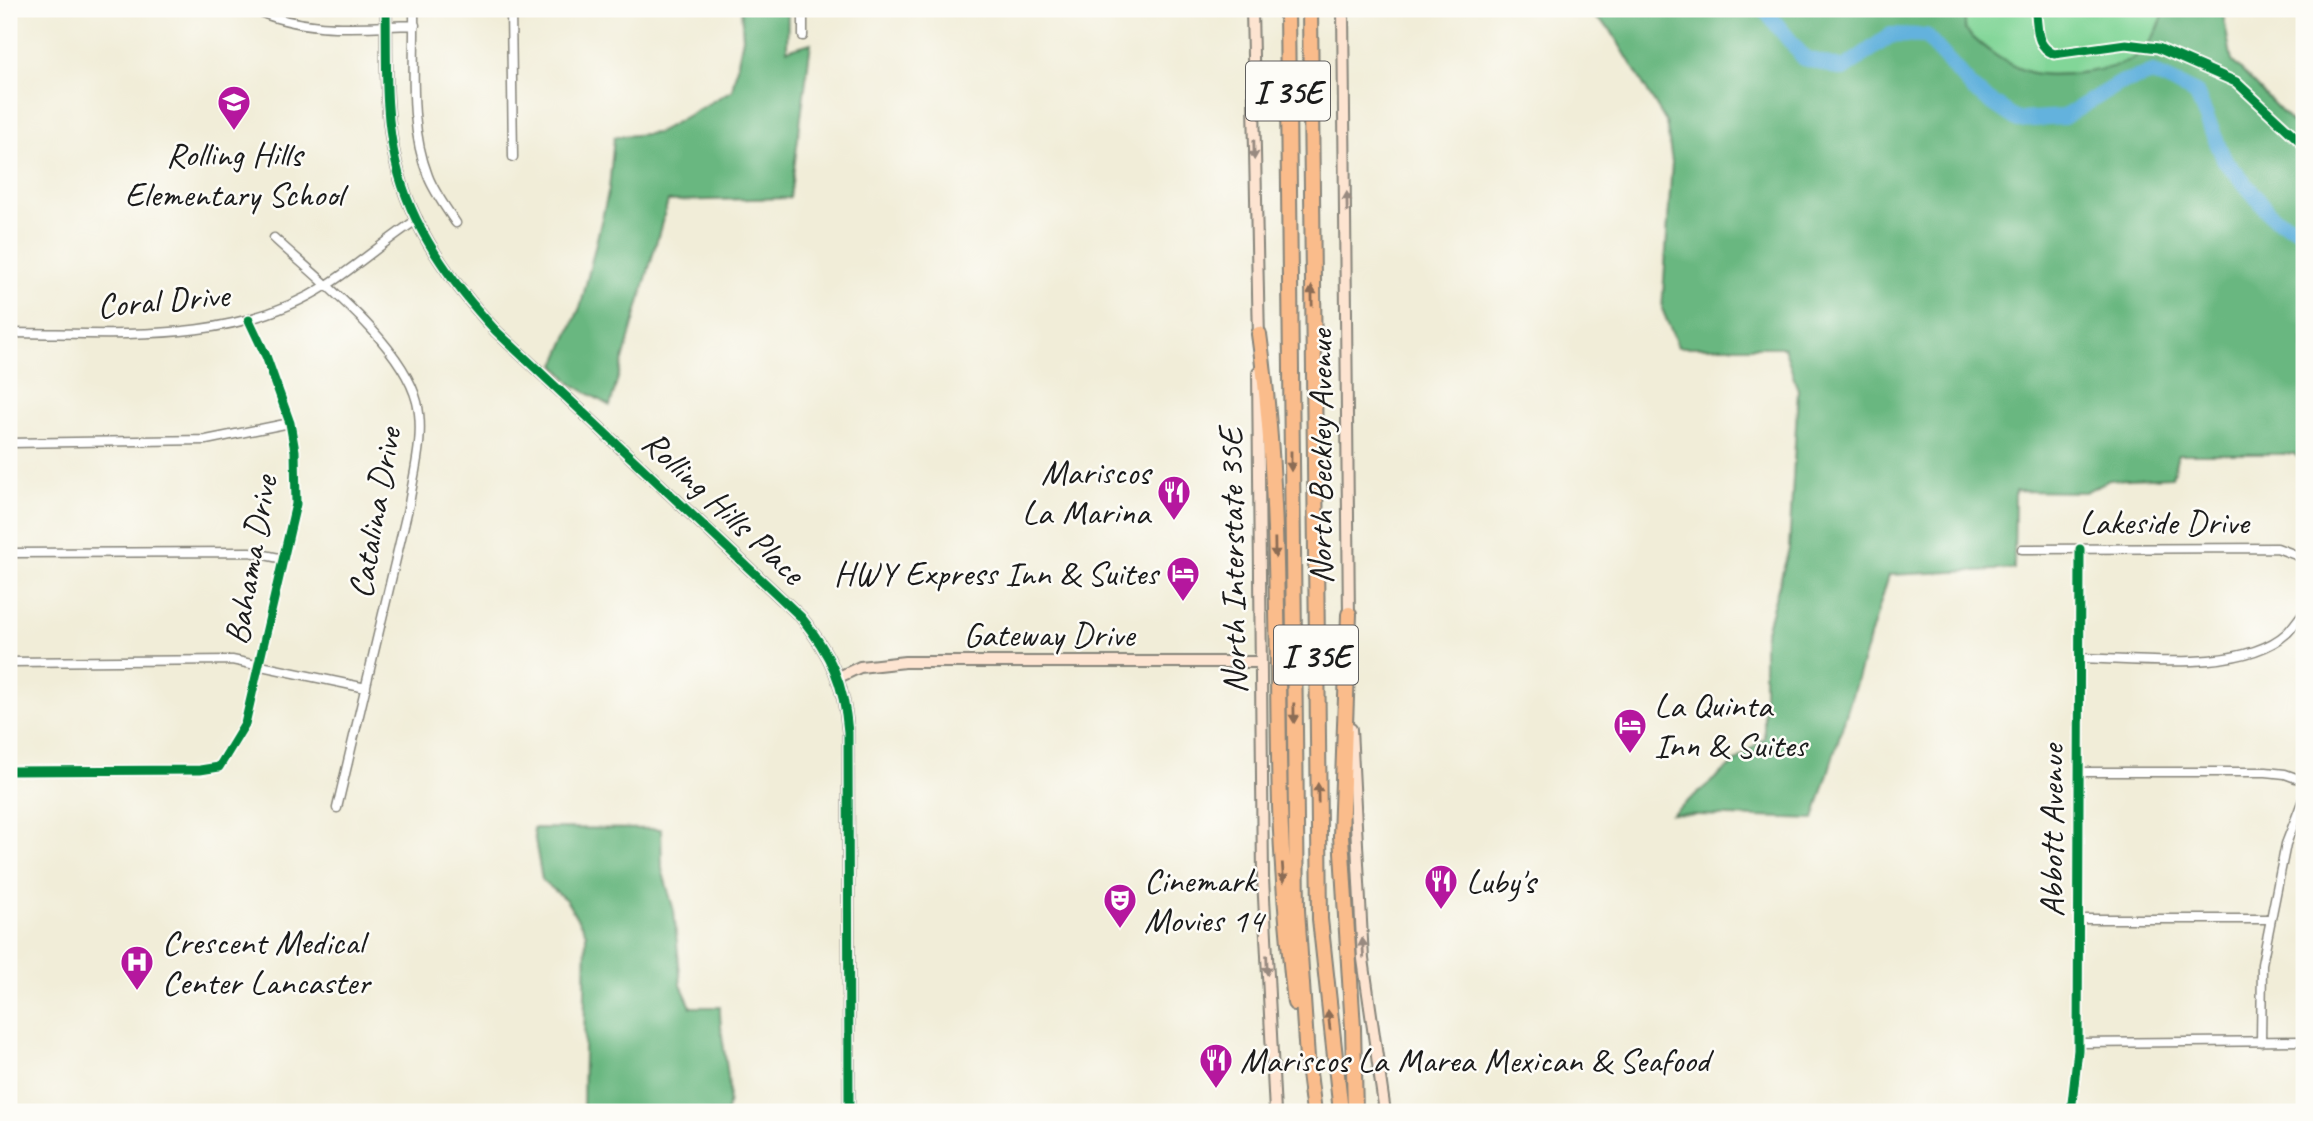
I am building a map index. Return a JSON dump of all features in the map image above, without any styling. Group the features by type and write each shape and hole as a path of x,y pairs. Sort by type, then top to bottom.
{"highway":[{"name":"I 35E","path":"1287,9 1296,829 1307,1058 1314,1112"},
{"name":"I 35E","path":"1310,9 1320,919 1340,1112"},
{"path":"1259,334 1268,396 1274,504 1282,850 1295,1007 1307,1058"},
{"path":"1349,614 1341,836 1353,1028 1355,1112"}],"main road":[{"name":"Rolling Hills Place","path":"386,9 390,125 396,162 406,198 455,284 496,331 802,617 820,640 839,677 848,732 849,1112"},
{"name":"North Interstate 35E","path":"1252,9 1259,334 1263,878 1275,1112"},
{"name":"North Beckley Avenue","path":"1343,9 1352,773 1363,959 1385,1112"},
{"name":"Gateway Drive","path":"839,677 860,667 905,662 1261,662"}],"street":[{"path":"256,9 270,18 332,28 415,25"},
{"path":"414,9 415,107 421,152 428,177 456,223"},
{"path":"511,9 513,157"},
{"path":"803,9 803,36"},
{"name":"Coral Drive","path":"9,333 156,333 213,328 249,320 278,310 326,286 418,219"},
{"name":"Catalina Drive","path":"274,238 326,286 394,356 410,381 417,404 417,453 409,504 337,808"},
{"name":"Bahama Drive","path":"9,771 200,770 219,767 245,724 296,498 290,423 266,355 249,320"},
{"path":"9,443 206,440 290,423"},
{"name":"Lakeside Drive","path":"2022,549 2277,548 2304,558"},
{"name":"Abbott Avenue","path":"2071,1112 2078,1043 2080,549"},
{"path":"9,553 250,552 284,559"},
{"path":"2080,658 2212,660 2238,656 2266,646 2286,634 2304,612"},
{"path":"9,662 232,660 366,688"},
{"path":"2079,772 2266,772 2284,774 2304,781"},
{"path":"2261,1042 2262,964 2286,844 2304,797"},
{"path":"2079,919 2271,919"},
{"path":"2078,1043 2304,1041"}],"green space":[{"path":"741,9 788,9 787,50 811,43 790,198 668,201 610,406 572,384 555,365 581,305 609,189 614,137 657,133 732,90 743,38"},
{"path":"1584,9 1965,9 1965,30 1988,50 2005,62 2024,70 2056,75 2100,70 2134,58 2154,36 2164,9 2222,9 2232,61 2304,135 2304,462 2294,454 2178,454 2172,477 2109,480 2085,492 2015,491 2014,569 1889,575 1814,819 1672,814 1764,738 1764,638 1789,549 1798,390 1784,347 1678,347 1662,309 1672,162 1666,122 1610,29"},
{"path":"1965,9 2164,9 2154,36 2134,58 2100,70 2056,75 2024,70 2005,62 1988,50 1965,30"},
{"path":"533,828 661,829 662,869 674,911 681,985 691,1007 720,1007 729,1086 727,1112 583,1112 586,933 566,900 542,880"}],"waterway":[{"path":"1764,9 1804,58 1843,69 1891,35 1926,36 1975,91 2018,120 2064,117 2120,83 2153,73 2196,93 2224,159 2273,217 2304,232"}],"cycle path":[{"path":"386,9 388,106 396,163 412,210 449,274 496,331 801,617 834,670 843,699 848,732 849,1112"},
{"path":"2035,9 2040,41 2054,54 2126,44 2158,48 2236,82 2304,145"},
{"path":"9,771 200,770 219,767 245,724 296,504 295,451 290,423 266,356 249,320"},
{"path":"2071,1112 2078,1050 2080,549"}],"place":[{"name":"Rolling Hills Elementary School","path":"234,132"},
{"name":"Mariscos La Marina","path":"1174,522"},
{"name":"HWY Express Inn & Suites","path":"1183,603"},
{"name":"La Quinta Inn & Suites","path":"1630,755"},
{"name":"Luby's","path":"1441,911"},
{"name":"Cinemark Movies 14","path":"1120,930"},
{"name":"Crescent Medical Center Lancaster","path":"137,992"},
{"name":"Mariscos La Marea Mexican & Seafood","path":"1216,1090"}]}
